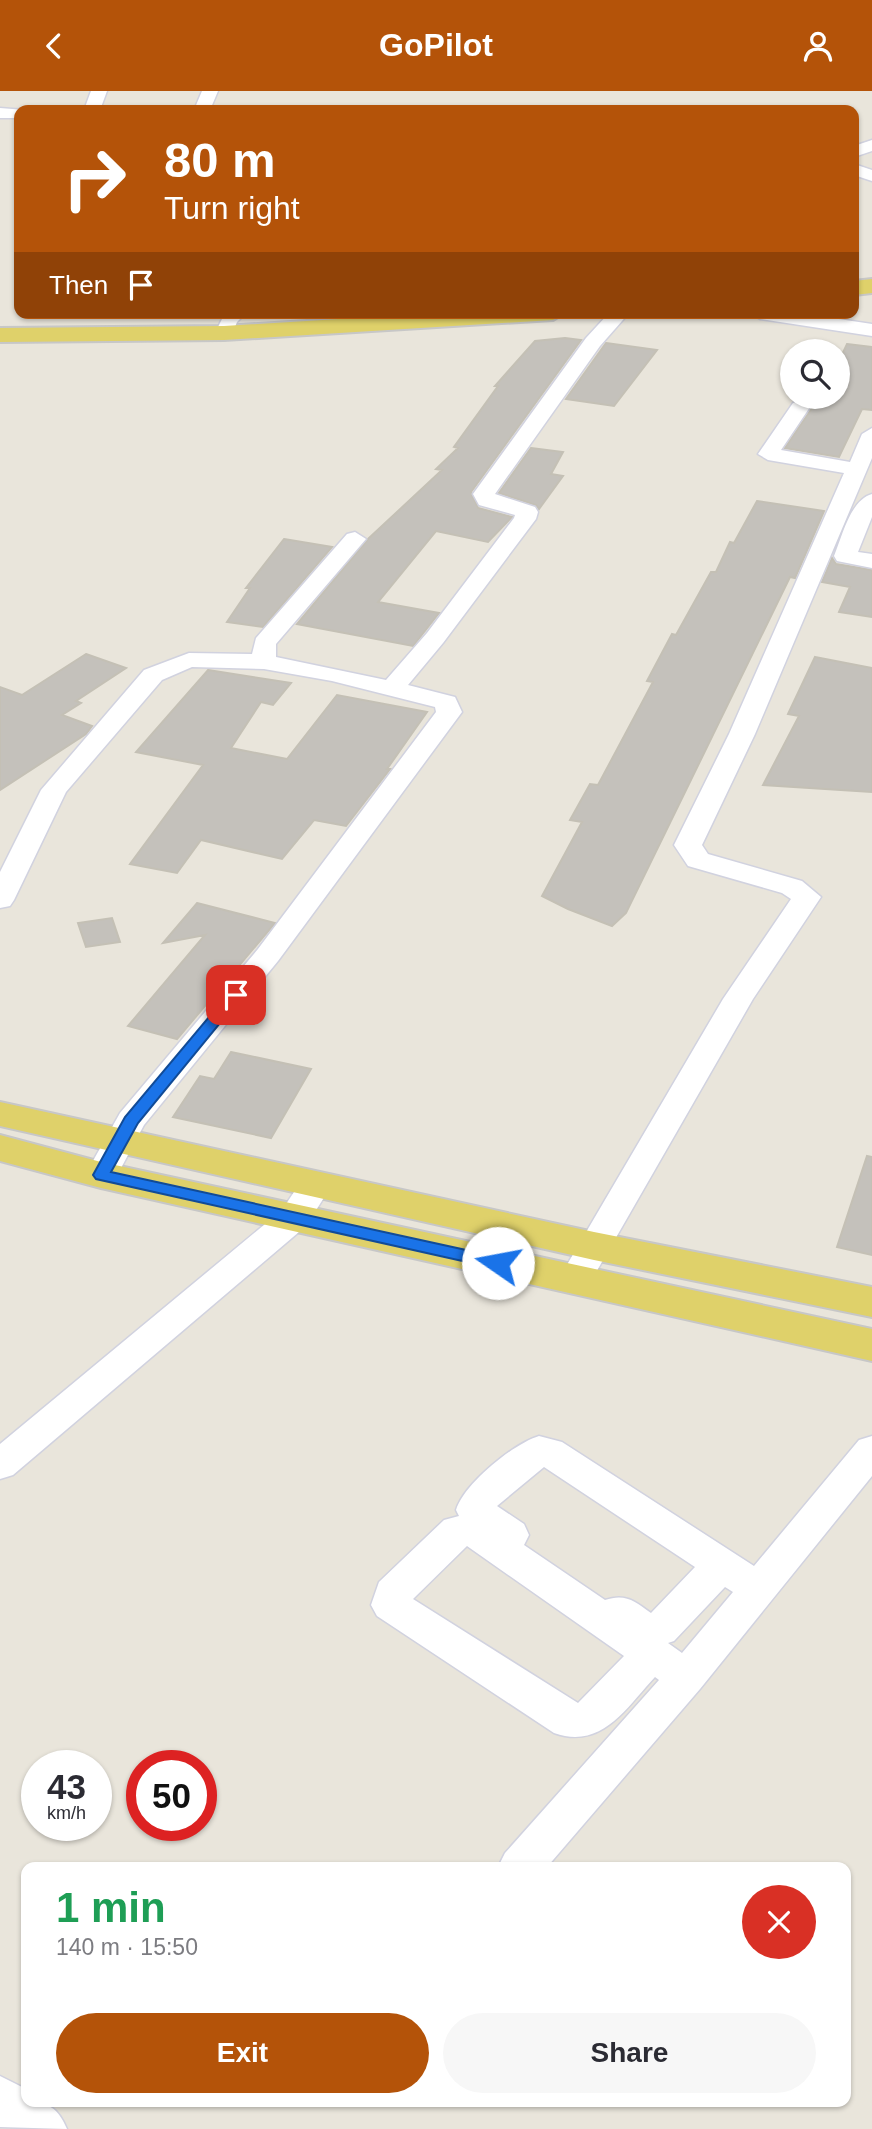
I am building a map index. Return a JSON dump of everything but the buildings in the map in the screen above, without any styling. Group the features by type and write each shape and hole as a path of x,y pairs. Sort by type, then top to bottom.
{"main road":[{"path":"0,335 280,319"},
{"path":"0,326 338,319"},
{"path":"0,1114 110,1158 294,1218 585,1263 872,1302"},
{"path":"0,1148 110,1158 316,1185 872,1345"}],"street":[{"path":"392,688 435,638 525,519 527,512 486,500 484,494 593,342 614,319"},
{"path":"800,319 872,330"},
{"path":"799,409 768,454 846,468"},
{"path":"862,432 846,468 858,520 845,556 872,561"},
{"path":"585,1263 738,999 807,897 792,887 698,860 688,845 742,734 858,520"},
{"path":"264,662 264,643 355,539"},
{"path":"0,900 54,790 153,675 189,660 264,662 446,702 449,712 268,955 131,1120 110,1158"},
{"path":"0,1465 294,1218 316,1185"},
{"path":"722,1564 660,1630 645,1629 475,1510 478,1500 539,1450 549,1452 722,1564 760,1589"},
{"path":"524,1862 686,1677 872,1450"},
{"path":"652,1653 589,1719 569,1721 391,1605 393,1593 458,1531 476,1532 652,1653 686,1677"},
{"path":"0,2099 43,2129"}],"route":[{"path":"236,995 131,1120 101,1175 498,1263"}]}
